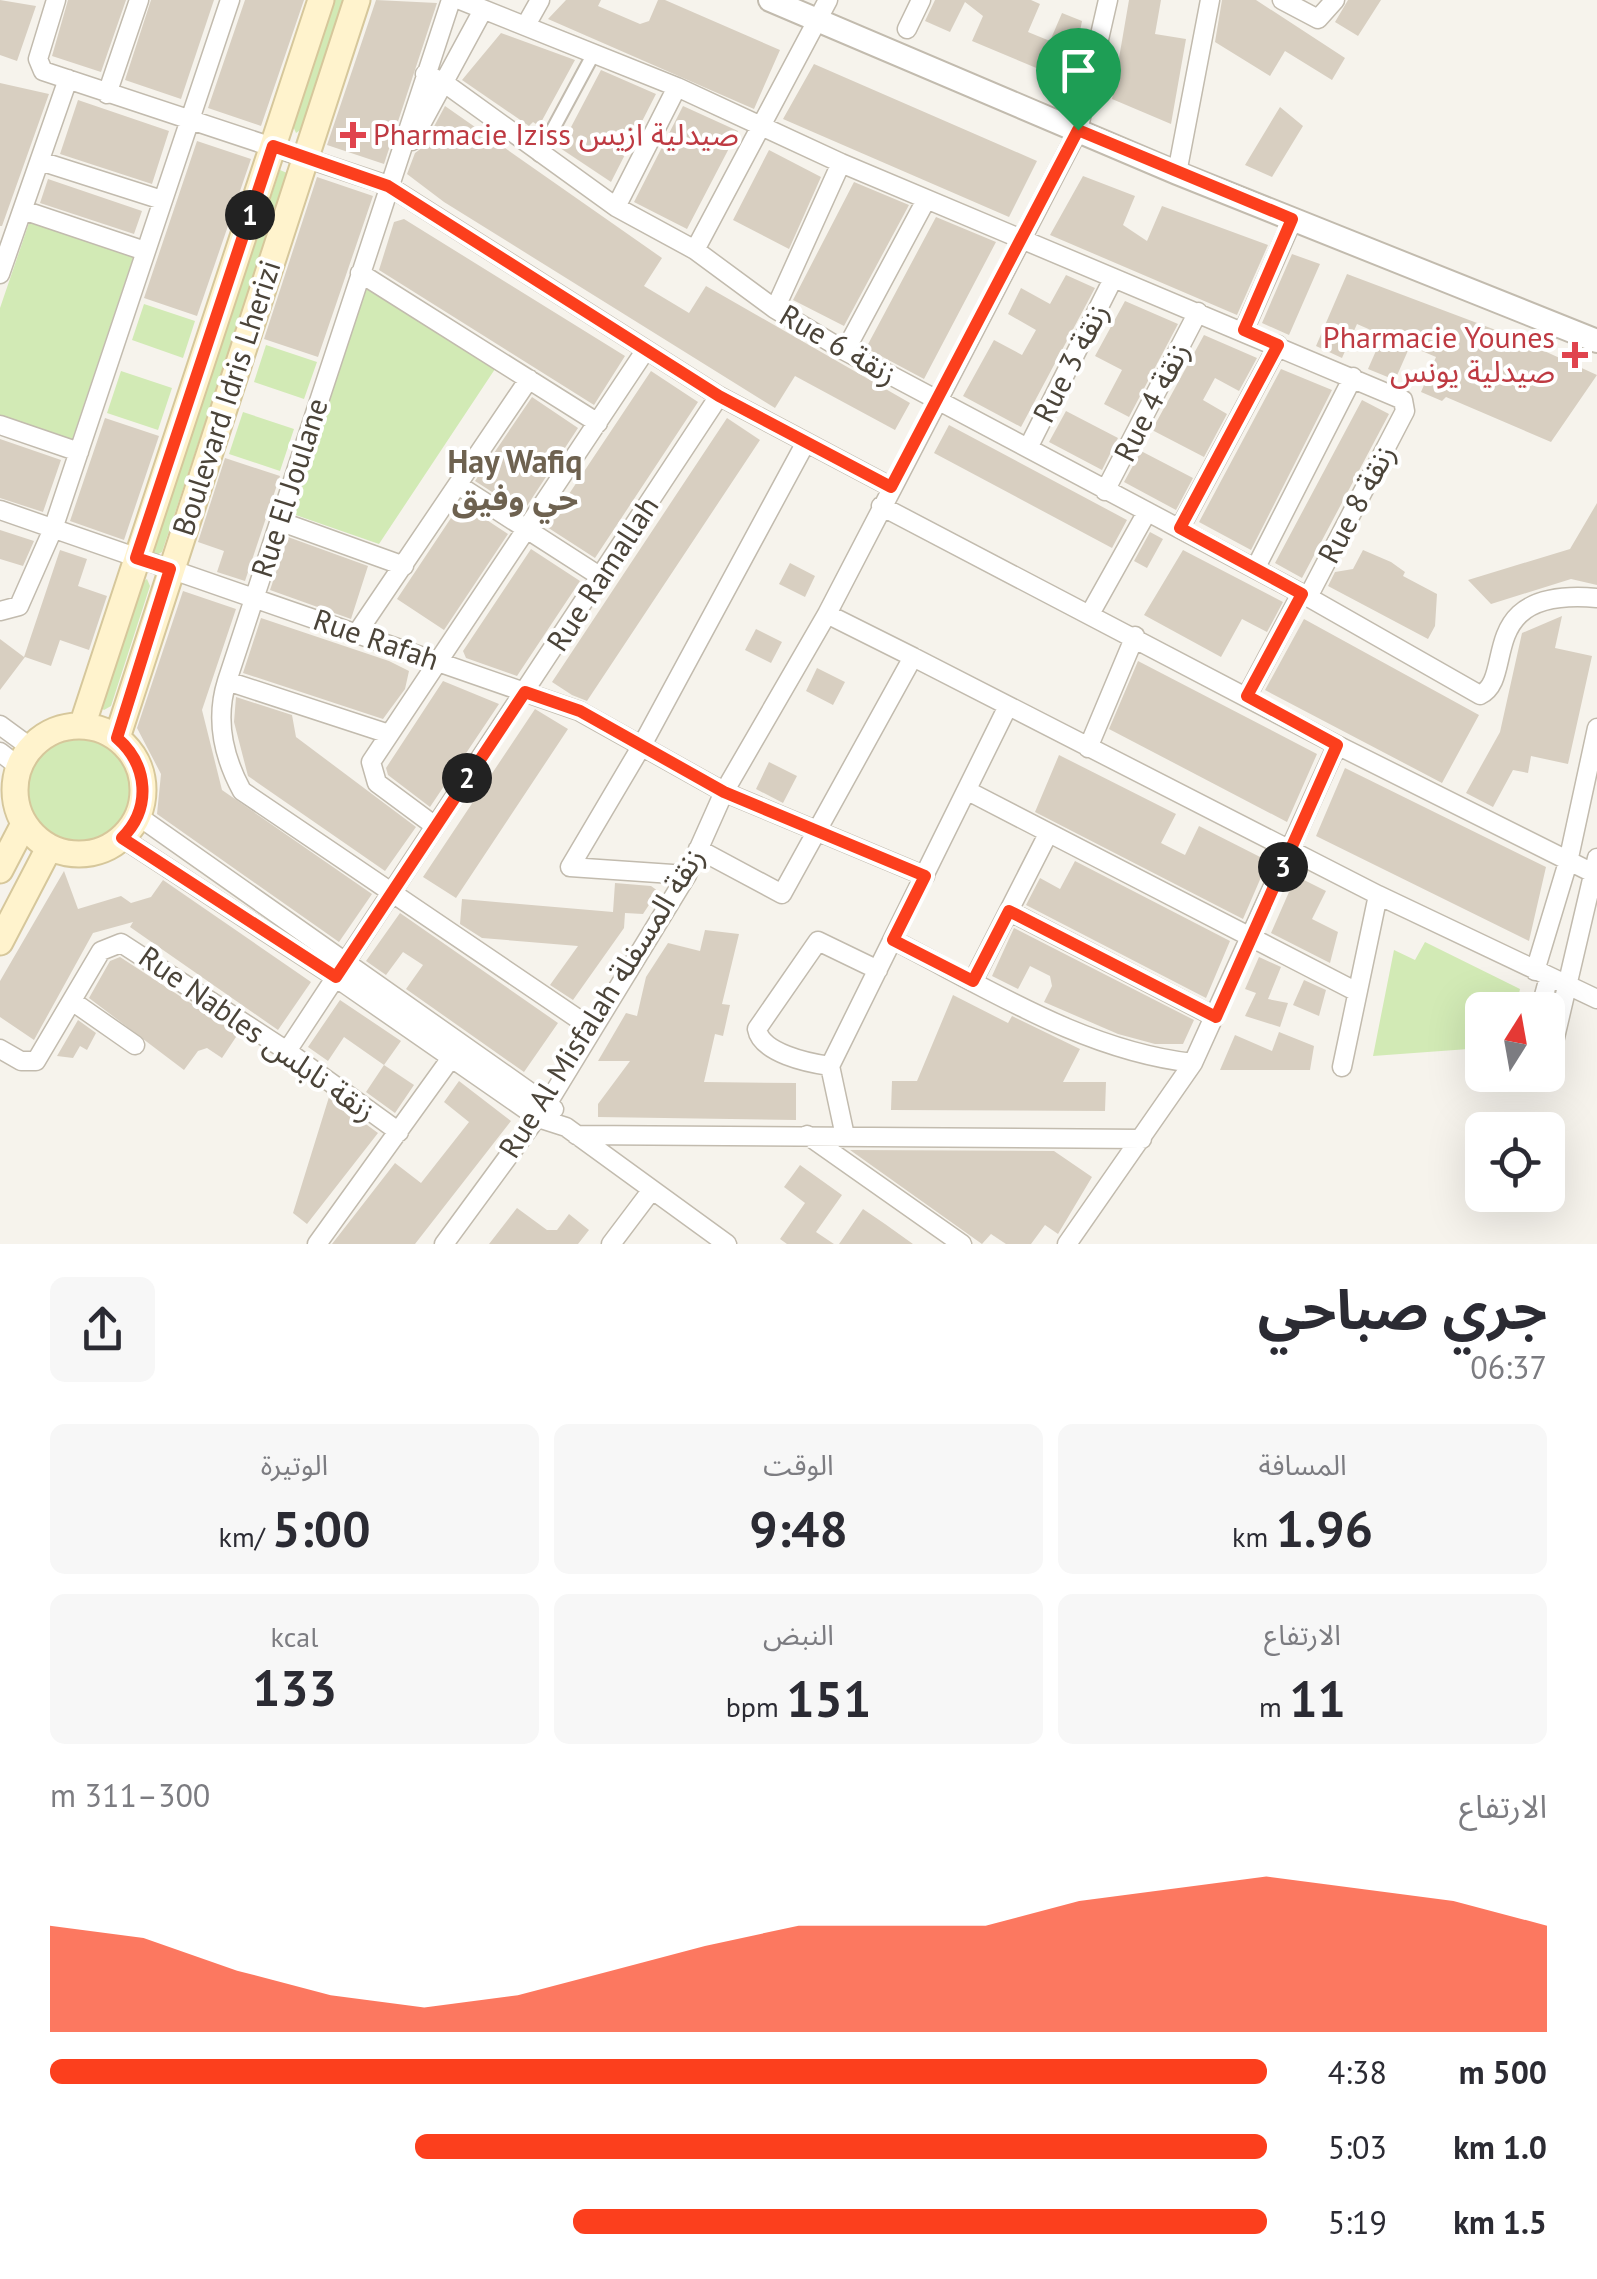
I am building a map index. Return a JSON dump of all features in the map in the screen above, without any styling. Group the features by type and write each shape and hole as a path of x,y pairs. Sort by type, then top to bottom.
{"main road":[{"name":"Boulevard Idris Lherizi","path":"82,726 321,0"},
{"name":"Boulevard Idris Lherizi","path":"117,738 357,0"},
{"path":"82,726 117,738 131,753 142,775 138,816 122,838 87,854 50,848 24,824 14,794 16,755 50,732 82,726"},
{"path":"0,870 24,824"},
{"path":"0,942 50,848"}],"street":[{"path":"56,0 38,59 43,70 388,186 719,396 891,487"},
{"path":"108,94 140,0"},
{"path":"0,611 19,606 54,529 230,0"},
{"path":"388,186 451,0"},
{"path":"460,0 677,87 926,200 1354,378 1255,569"},
{"path":"526,25 540,0"},
{"path":"770,0 823,10 1078,130 1597,341"},
{"path":"907,29 921,0"},
{"name":"Rue Al Misfalah زنقة المسفلة","path":"444,1244 549,1101 687,874 724,792 827,614 1078,130 1108,0"},
{"path":"1177,172 1210,0"},
{"path":"1282,0 1318,19 1335,0"},
{"path":"388,186 483,10"},
{"path":"695,250 823,10"},
{"path":"539,154 594,54"},
{"name":"Rue 6 زنقة","path":"425,74 443,82 616,206 695,250 774,309 845,351 1180,528 1473,692 1485,694 1489,688 1505,631 1514,619 1560,598 1597,598"},
{"path":"0,274 68,79"},
{"path":"616,206 677,87"},
{"path":"40,161 162,200"},
{"path":"774,309 840,163"},
{"name":"Rue El Joulane","path":"388,186 221,701 222,737 242,791 391,893"},
{"path":"845,351 926,200"},
{"path":"23,210 145,251"},
{"path":"1244,330 1292,219"},
{"path":"360,272 598,423"},
{"name":"Rue 3 زنقة","path":"1028,448 1114,279"},
{"name":"Rue 4 زنقة","path":"1106,491 1198,312"},
{"path":"1180,528 1278,345"},
{"path":"436,826 373,777 371,762 645,351"},
{"path":"357,634 528,378"},
{"name":"Rue 8 زنقة","path":"1247,696 1405,411 1402,400 1354,378"},
{"name":"Rue Ramallah","path":"287,1051 719,396"},
{"path":"0,425 80,452"},
{"path":"687,874 570,867 641,746 806,442"},
{"path":"458,484 527,533 600,577"},
{"path":"881,506 1568,862 1595,866 1545,992"},
{"name":"Rue Rafah","path":"0,510 580,711 724,792 925,876"},
{"path":"1091,612 1146,512"},
{"path":"279,521 404,566"},
{"path":"827,614 1378,894 1597,999"},
{"path":"1088,748 1135,636"},
{"path":"698,848 782,894 913,657"},
{"path":"227,681 388,734"},
{"path":"845,1136 830,1066 1007,708"},
{"path":"0,725 16,755"},
{"path":"1550,992 1568,862 1597,728"},
{"path":"1067,1244 1193,1063 1337,745"},
{"path":"968,791 1358,992"},
{"path":"138,816 341,969 451,1058 538,1118 571,1131 727,1244"},
{"path":"973,981 1048,834"},
{"path":"122,838 341,969 549,1101 571,1131"},
{"path":"391,893 593,1028"},
{"path":"1342,1067 1378,894"},
{"path":"1009,911 1216,1017"},
{"path":"893,940 1106,1046 1145,1058 1193,1063"},
{"path":"830,1066 804,1062 762,1041 757,1028 818,941 878,970"},
{"name":"Rue Nables زنقة نابلس","path":"0,1049 20,1061 36,1061 101,952 121,943 287,1051 399,1132"},
{"path":"72,1001 135,1044"},
{"path":"318,1244 451,1058"},
{"path":"571,1131 1142,1138"},
{"path":"807,1135 962,1244"},
{"path":"610,1244 650,1191"}],"green space":[{"path":"335,0 345,0 302,129 296,133 293,126"},
{"path":"280,170 287,173 286,178 162,552 155,556 152,553"},
{"path":"30,220 134,255 72,440 0,416 0,308"},
{"path":"364,283 497,366 379,544 287,512"},
{"path":"144,304 195,321 183,358 132,340"},
{"path":"266,345 317,362 304,399 254,382"},
{"path":"121,371 172,388 158,430 107,413"},
{"path":"243,412 294,429 280,471 229,454"},
{"path":"147,579 150,586 111,706 104,710 101,708 141,583"},
{"path":"79,738 99,742 116,753 127,770 131,790 127,810 116,827 99,838 79,842 59,838 42,827 31,810 27,790 31,770 42,753 59,742"},
{"path":"1425,942 1519,992 1465,992 1465,1049 1373,1056 1394,950 1415,960"}],"building":[{"path":"0,0 36,6 17,61 0,55"},
{"path":"68,0 126,0 101,72 52,56"},
{"path":"151,0 214,0 181,99 125,80"},
{"path":"245,0 304,0 261,126 208,108"},
{"path":"376,0 437,3 384,164 327,145"},
{"path":"566,0 601,0 598,6 640,24 649,21 658,0 665,0 780,50 754,109 548,19"},
{"path":"935,0 1031,0 1040,4 1028,32 1050,41 1062,13 1082,21 1070,82 972,41 983,16 965,2 950,32 925,21"},
{"path":"1129,0 1161,0 1155,34 1186,39 1171,124 1112,99"},
{"path":"1222,0 1256,0 1345,58 1332,80 1285,51 1270,76 1215,42"},
{"path":"1348,0 1381,0 1358,36 1335,22"},
{"path":"501,33 575,60 539,126 533,122 529,126 462,80"},
{"path":"814,64 1037,161 1009,217 783,119"},
{"path":"601,70 656,94 611,182 560,148"},
{"path":"0,83 49,94 2,226 0,226"},
{"path":"78,100 169,131 152,184 60,154"},
{"path":"445,106 662,258 644,286 689,313 706,286 910,403 895,430 795,376 775,408 444,202 407,174 415,153 423,147"},
{"path":"683,106 738,131 687,229 634,202"},
{"path":"1280,107 1303,126 1272,177 1245,165"},
{"path":"197,141 251,159 197,316 144,298"},
{"path":"769,150 821,177 789,249 733,220"},
{"path":"1083,176 1135,196 1123,225 1147,241 1162,206 1268,245 1237,315 1050,235"},
{"path":"317,177 373,196 318,357 264,339"},
{"path":"48,179 142,211 134,234 40,203"},
{"path":"854,182 909,205 844,326 793,300"},
{"path":"936,217 996,242 924,379 866,348"},
{"path":"404,219 625,356 594,405 379,270 394,222"},
{"path":"1292,254 1320,264 1289,335 1262,323"},
{"path":"1347,274 1509,335 1597,375 1551,442 1446,397 1442,401 1421,392 1436,357 1410,346 1395,380 1368,369 1382,337 1357,324 1342,358 1316,346"},
{"path":"1066,275 1095,288 1021,427 963,396 994,340 1022,355 1036,330 1008,314 1021,288 1050,304"},
{"path":"1125,301 1178,324 1129,417 1104,404 1122,370 1095,356"},
{"path":"1204,335 1257,358 1239,391 1215,378 1203,400 1227,414 1204,457 1152,430"},
{"path":"1281,369 1332,390 1251,550 1199,522"},
{"path":"651,371 698,402 595,558 547,527"},
{"path":"532,397 578,428 523,512 475,481"},
{"path":"1362,400 1389,414 1302,578 1275,563"},
{"path":"1066,411 1118,438 1102,470 1049,442"},
{"path":"105,418 159,436 124,540 70,521"},
{"path":"727,418 760,440 587,701 572,695 552,682"},
{"path":"949,425 1127,520 1112,548 934,453"},
{"path":"0,439 61,460 43,512 0,498"},
{"path":"1141,451 1193,478 1176,510 1124,482"},
{"path":"225,458 280,476 245,581 217,572 224,551 198,542"},
{"path":"461,503 508,534 444,630 397,599"},
{"path":"1597,503 1597,585 1571,579 1491,604 1468,580 1570,549"},
{"path":"0,530 34,541 23,566 0,559"},
{"path":"1150,532 1163,539 1147,568 1134,561"},
{"path":"288,537 368,566 351,619 270,590"},
{"path":"531,549 580,581 517,676 466,658 463,651"},
{"path":"60,550 87,559 78,586 107,596 89,650 60,640 51,666 25,657 0,690 0,639 24,657"},
{"path":"1183,550 1283,602 1267,632 1242,619 1221,657 1144,615"},
{"path":"1363,550 1391,562 1405,572 1403,576 1437,594 1435,626 1428,639 1328,586 1335,572 1353,569"},
{"path":"790,563 815,576 805,597 779,584"},
{"path":"183,591 236,609 202,710 222,790 372,894 339,942 157,814 161,774 137,728"},
{"path":"1562,616 1555,648 1592,656 1568,764 1531,756 1528,773 1513,770 1493,807 1466,793 1500,732 1522,633"},
{"path":"261,618 389,661 409,671 405,689 383,719 243,673"},
{"path":"1304,619 1479,715 1442,783 1265,690"},
{"path":"756,629 782,642 771,663 745,650"},
{"path":"1138,661 1317,754 1287,822 1109,729"},
{"path":"817,668 845,682 833,705 806,691"},
{"path":"443,681 499,704 430,807 388,775 386,768"},
{"path":"236,697 292,715 296,737 416,827 385,871 248,776 234,722"},
{"path":"535,709 568,729 456,898 423,877"},
{"path":"1059,755 1176,814 1161,843 1185,855 1199,826 1268,861 1243,919 1035,812"},
{"path":"769,762 797,776 783,803 756,789"},
{"path":"1345,768 1546,867 1529,941 1316,836"},
{"path":"1075,861 1230,941 1206,998 1026,905 1040,878 1060,889"},
{"path":"64,871 78,909 121,896 131,903 151,897 163,880 311,982 278,1030 130,927 133,922 93,933 34,1040 0,1017 0,981"},
{"path":"1296,876 1326,891 1312,919 1338,932 1330,963 1271,933"},
{"path":"615,883 651,886 658,891 643,914 625,913 624,928 573,1000 550,985 578,946 482,938 460,924 462,899 613,912"},
{"path":"400,913 558,1023 524,1072 406,989 423,965 403,952 386,975 366,961"},
{"path":"1014,928 1194,1020 1183,1044 1155,1044 1118,1034 1044,1002 1052,986 1050,976 1030,966 1018,989 992,976"},
{"path":"705,930 739,934 722,1004 730,1005 723,1036 715,1034 704,1082 796,1083 796,1120 598,1117 598,1104 630,1061 598,1061 626,1013 637,1016 646,977 668,943 700,951"},
{"path":"120,957 238,1034 222,1058 207,1048 198,1051 184,1070 89,998 110,961"},
{"path":"1259,957 1281,967 1268,999 1288,1003 1280,1027 1245,1016 1256,993 1245,989"},
{"path":"1304,980 1326,990 1319,1016 1293,1005"},
{"path":"953,995 1008,1023 1012,1016 1080,1049 1063,1082 1106,1082 1105,1111 891,1110 892,1081 917,1081"},
{"path":"340,1000 401,1041 384,1065 344,1037 328,1061 308,1047"},
{"path":"78,1020 96,1033 87,1050 80,1046 73,1058 57,1056"},
{"path":"1279,1032 1314,1046 1310,1070 1220,1070 1235,1035 1272,1051"},
{"path":"384,1065 414,1085 395,1113 366,1092"},
{"path":"459,1081 511,1121 415,1244 332,1244 395,1163 421,1183 469,1122 444,1102"},
{"path":"329,1097 378,1133 307,1224 293,1213"},
{"path":"850,1150 1054,1151 1092,1177 1058,1234 1045,1225 1031,1244 1006,1244 991,1234 982,1244"},
{"path":"800,1165 842,1195 816,1232 834,1244 787,1244 780,1239 805,1203 784,1187"},
{"path":"517,1208 547,1230 557,1230 569,1214 589,1230 578,1244 489,1244"},
{"path":"863,1209 885,1224 913,1244 839,1244"}],"place":[{"name":"Pharmacie Iziss صيدلية ازيس","path":"353,135"},
{"name":"Pharmacie Younes صيدلية يونس","path":"1575,355"}],"district":[{"name":"Hay Wafiq حي وفيق","path":"515,480"}],"route":[{"path":"1078,130 1292,219 1244,330 1278,345 1180,528 1302,594 1247,696 1337,745 1216,1017 1009,911 973,981 893,940 925,876 724,792 580,711 525,692 336,977 122,838 138,816 143,785 136,762 117,738 170,569 136,558 273,146 388,186 719,396 891,487 1078,130"}]}
